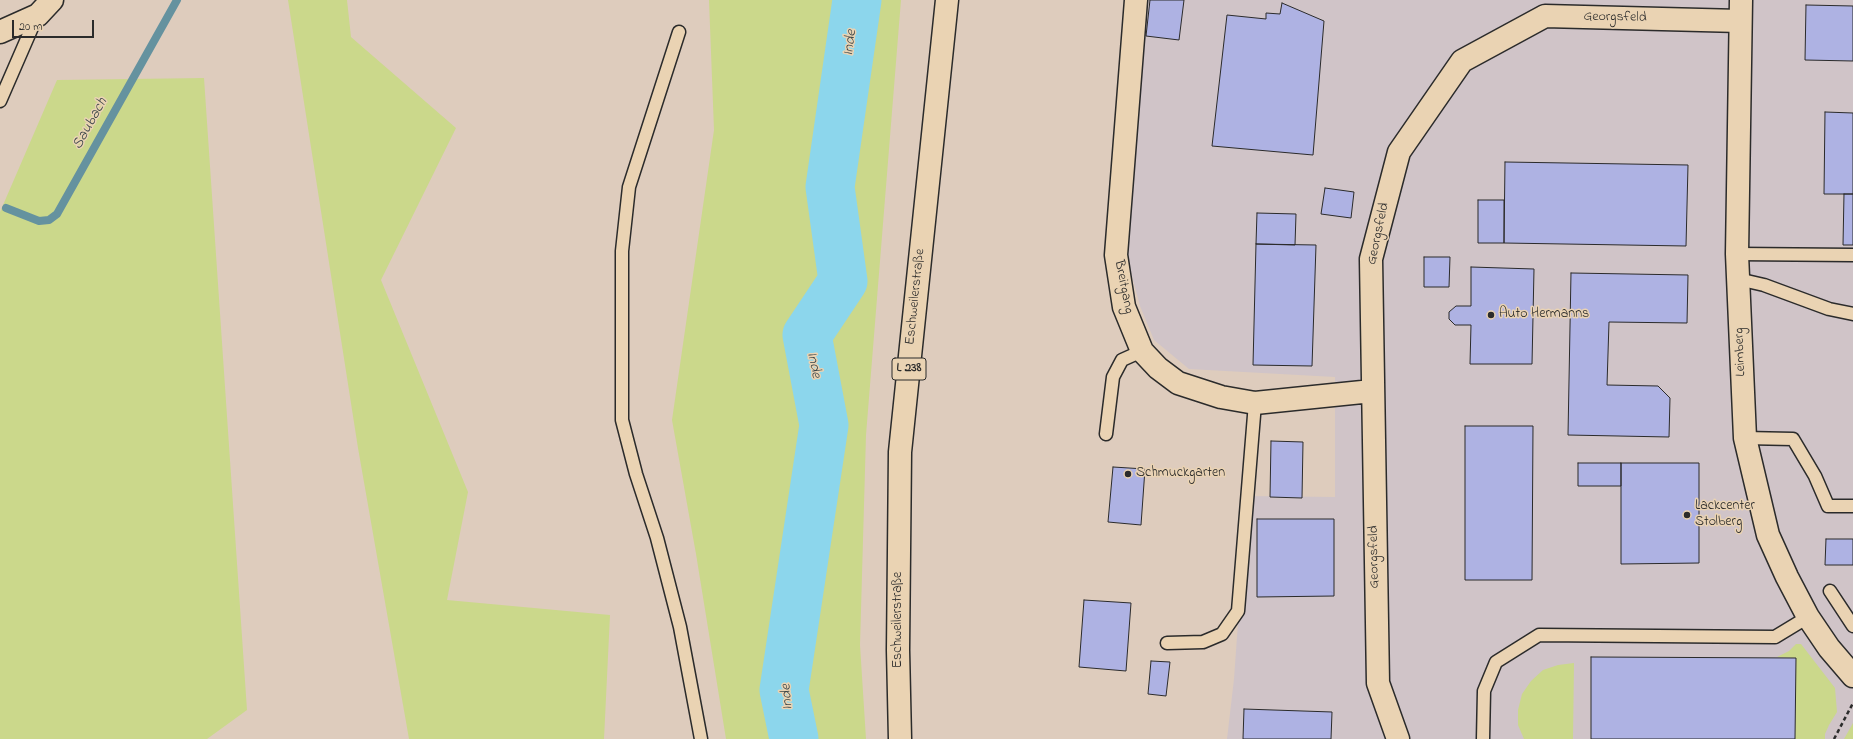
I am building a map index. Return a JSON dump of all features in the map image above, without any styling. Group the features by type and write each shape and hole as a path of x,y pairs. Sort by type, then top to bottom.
{"street":[{"name":"Eschweilerstraße","path":"900,739 898,650 900,452 947,0"},
{"name":"Breitgang","path":"1136,0 1116,255 1124,306 1142,351 1158,368 1178,383 1222,397 1255,402 1372,391"},
{"path":"0,32 45,7"},
{"name":"Leimberg","path":"1741,10 1737,254 1745,438 1768,535 1787,577 1808,617 1829,648 1853,676"},
{"name":"Georgsfeld","path":"1398,739 1378,683 1371,259 1399,152 1462,61 1545,16 1741,10"}],"lane":[{"path":"0,102 45,7"},
{"path":"679,32 629,187 622,251 622,420 636,474 657,538 680,627 701,739"},
{"path":"1737,254 1853,255"},
{"path":"1738,279 1764,285 1829,309 1853,314"},
{"path":"1106,434 1113,377 1122,360 1142,351"},
{"path":"1167,643 1203,642 1222,634 1238,611 1255,402"},
{"path":"1745,438 1793,440 1815,476 1828,506 1853,506"},
{"path":"1830,592 1853,626"},
{"path":"1483,739 1484,692 1496,662 1539,635 1775,637 1808,617"}],"path":[{"path":"1834,739 1853,703"}],"shaded area":[{"path":"1145,0 1853,0 1853,739 1227,739 1234,679 1247,496 1335,497 1335,377 1189,369 1154,340 1140,306 1124,246"}],"green space":[{"path":"288,0 347,0 351,37 456,128 381,280 468,492 447,600 610,615 604,739 409,739 358,448"},
{"path":"709,0 901,0 866,435 860,645 866,739 726,739 696,554 672,420 714,130"},
{"path":"204,78 247,710 207,739 0,739 0,212 57,80"},
{"path":"1796,644 1801,644 1835,688 1837,712 1825,734 1825,739 1795,739 1796,658 1777,657 1789,651"},
{"path":"1574,663 1573,739 1524,739 1518,725 1518,710 1522,694 1531,681 1543,670 1558,665"},
{"path":"1853,723 1853,739 1844,739"}],"building":[{"path":"1150,0 1184,0 1179,40 1146,36"},
{"path":"1282,3 1324,21 1313,155 1212,146 1227,15 1266,19 1266,13 1280,14"},
{"path":"1806,5 1853,6 1853,61 1805,60"},
{"path":"1825,112 1853,113 1853,194 1824,194"},
{"path":"1505,162 1688,165 1686,246 1504,243"},
{"path":"1325,188 1354,192 1351,218 1321,214"},
{"path":"1844,194 1853,194 1853,245 1843,245"},
{"path":"1478,200 1504,200 1504,243 1478,243"},
{"path":"1257,213 1296,214 1295,245 1256,244"},
{"path":"1256,244 1316,245 1312,366 1253,365"},
{"path":"1424,257 1450,257 1449,287 1424,287"},
{"name":"Auto Hermanns","path":"1471,267 1534,269 1532,364 1470,364 1471,325 1455,325 1449,319 1449,312 1456,306 1471,306"},
{"path":"1571,273 1688,275 1687,323 1609,322 1607,385 1658,386 1670,398 1669,437 1568,435"},
{"path":"1465,426 1533,426 1532,580 1465,580"},
{"path":"1271,441 1303,442 1302,498 1270,497"},
{"path":"1578,463 1621,463 1621,486 1578,486"},
{"path":"1621,463 1699,463 1699,563 1621,564"},
{"path":"1113,467 1145,469 1141,525 1108,522"},
{"path":"1257,519 1334,519 1334,596 1257,597"},
{"path":"1826,539 1853,539 1853,565 1825,565"},
{"path":"1084,600 1131,603 1126,671 1079,667"},
{"path":"1591,657 1796,658 1795,739 1591,739"},
{"path":"1151,661 1170,662 1166,696 1148,694"},
{"path":"1244,709 1332,712 1331,739 1243,739"}],"waterway":[{"name":"Saubach","path":"6,208 39,221 49,220 57,214 177,0"},
{"name":"Inde","path":"794,739 784,690 824,425 807,335 843,281 830,187 857,0"}],"place":[{"name":"Auto Hermanns","path":"1491,315"},
{"name":"Schmuckgarten","path":"1128,474"},
{"name":"Lackcenter Stolberg","path":"1687,515"}]}
